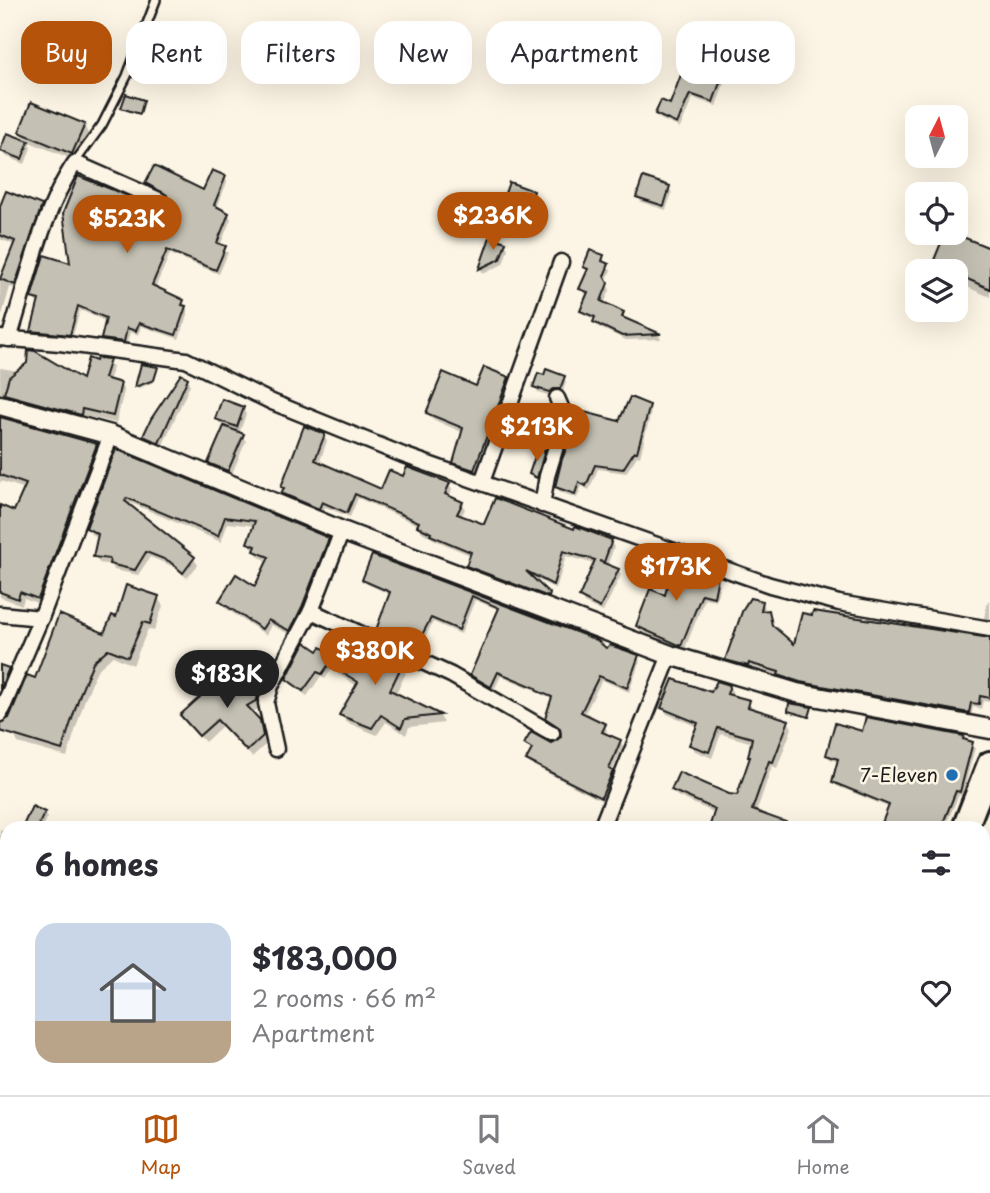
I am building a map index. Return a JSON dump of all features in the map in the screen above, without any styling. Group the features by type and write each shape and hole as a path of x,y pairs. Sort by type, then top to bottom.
{"highway":[{"path":"968,821 990,764"}],"street":[{"path":"159,200 75,163 65,177 50,210 4,339 60,343 186,360 309,418 403,455 805,595 990,629"},
{"path":"482,482 561,261"},
{"path":"542,505 547,476 564,420 557,398"},
{"path":"0,405 111,435 342,531 670,655 797,693 990,729"},
{"path":"0,714 41,618 111,435"},
{"path":"276,749 266,703 271,686 311,611 342,531"},
{"path":"311,611 451,675 552,733"},
{"path":"0,614 41,618"},
{"path":"604,821 670,655"}],"lane":[{"path":"75,163 102,125 127,76 156,0"}],"building":[{"path":"678,84 719,84 713,102 690,94 677,124 655,114 661,100 670,104"},
{"path":"126,94 144,100 140,114 121,108"},
{"path":"31,102 85,124 72,154 19,132"},
{"path":"7,133 29,141 22,159 0,151"},
{"path":"154,166 203,190 212,170 226,176 214,205 229,213 217,243 226,246 216,270 167,250 152,285 184,300 182,305 186,306 176,335 139,323 136,331 127,328 124,342 101,339 106,318 78,306 70,335 31,331 39,300 31,298 44,255 70,263 63,213 78,176 161,209 167,204 167,195 145,183"},
{"path":"643,177 670,186 664,206 636,197"},
{"path":"509,182 534,191 528,208 503,199"},
{"path":"6,191 42,205 15,285 0,279 15,241 0,235 0,206"},
{"path":"490,237 506,242 500,259 479,269"},
{"path":"968,239 990,248 990,289 968,279 968,259 934,259 940,245 968,245"},
{"path":"590,250 604,255 602,261 609,264 604,276 608,283 601,301 624,312 622,317 661,334 622,336 593,322 595,317 580,311 588,292 579,289 588,269 583,267"},
{"path":"28,350 35,351 82,379 88,358 96,361 97,358 110,359 104,378 121,383 113,416 82,409 81,415 4,394 9,377 27,363"},
{"path":"141,364 158,367 154,380 135,387"},
{"path":"484,367 509,377 474,470 453,463 463,428 426,413 443,372 476,386"},
{"path":"546,369 565,376 560,389 549,392 533,387 538,373 544,375"},
{"path":"181,374 188,378 159,443 143,436 151,419"},
{"path":"630,397 650,405 637,452 634,452 623,469 595,465 586,486 579,482 575,494 555,487 562,459 571,437 575,438 584,412 619,421"},
{"path":"222,399 244,407 237,427 215,419"},
{"path":"0,417 97,444 38,599 20,592 18,599 0,592 0,505 14,511 26,484 0,475"},
{"path":"224,426 244,434 228,471 208,463"},
{"path":"304,426 325,434 315,460 381,489 389,470 403,476 407,467 450,483 445,494 463,502 457,514 484,524 495,498 574,529 575,526 612,540 604,562 599,561 619,569 600,608 579,597 595,560 563,551 553,585 526,571 550,594 549,597 466,566 471,552 430,535 431,533 417,526 419,522 355,494 347,513 322,502 319,509 281,493"},
{"path":"538,447 545,450 537,478 529,474"},
{"path":"116,449 329,538 290,631 268,620 262,629 219,601 236,574 255,586 269,557 254,551 256,546 247,543 255,521 225,517 218,536 127,498 125,501 195,557 183,573 169,561 146,552 135,570 109,564 110,559 93,557 98,534 86,528"},
{"path":"372,555 597,640 606,648 610,645 639,655 627,688 599,676 581,712 606,724 602,732 621,740 609,769 613,771 601,798 526,760 532,749 524,744 531,732 551,743 561,737 560,728 545,718 552,697 498,672 491,687 470,675 499,608 472,596 459,630 431,618 415,648 376,630 390,592 362,580"},
{"path":"673,561 718,577 714,597 702,594 681,646 636,626 650,589 665,595"},
{"path":"126,585 159,596 150,624 143,622 128,657 108,649 93,662 62,750 0,731 0,723 9,718 27,675 35,678 59,614 104,633 112,615 116,617"},
{"path":"750,598 763,601 761,611 769,610 772,625 794,644 802,613 812,615 813,611 990,638 990,698 980,696 979,704 971,703 969,713 800,682 749,663 748,666 725,660 743,609"},
{"path":"346,638 403,663 390,690 441,715 405,719 401,728 381,715 372,728 339,715 358,682 332,666"},
{"path":"305,642 318,651 321,647 335,656 322,674 317,672 303,691 286,679"},
{"path":"0,665 9,668 0,690"},
{"path":"233,667 258,695 257,700 247,706 260,720 263,736 247,751 217,720 199,736 180,715"},
{"path":"673,679 711,692 717,681 730,685 727,694 750,700 748,707 789,720 773,762 769,761 752,810 783,821 711,821 715,809 671,790 679,772 737,795 750,757 752,738 718,728 709,752 689,745 698,723 661,708"},
{"path":"789,703 812,707 809,717 788,711"},
{"path":"866,717 964,736 963,739 973,742 960,792 956,791 944,821 883,821 889,805 832,782 838,759 826,755 835,723 862,731"},
{"path":"32,806 45,812 40,821 25,821"}],"place":[{"name":"7-Eleven","path":"952,775"}]}
